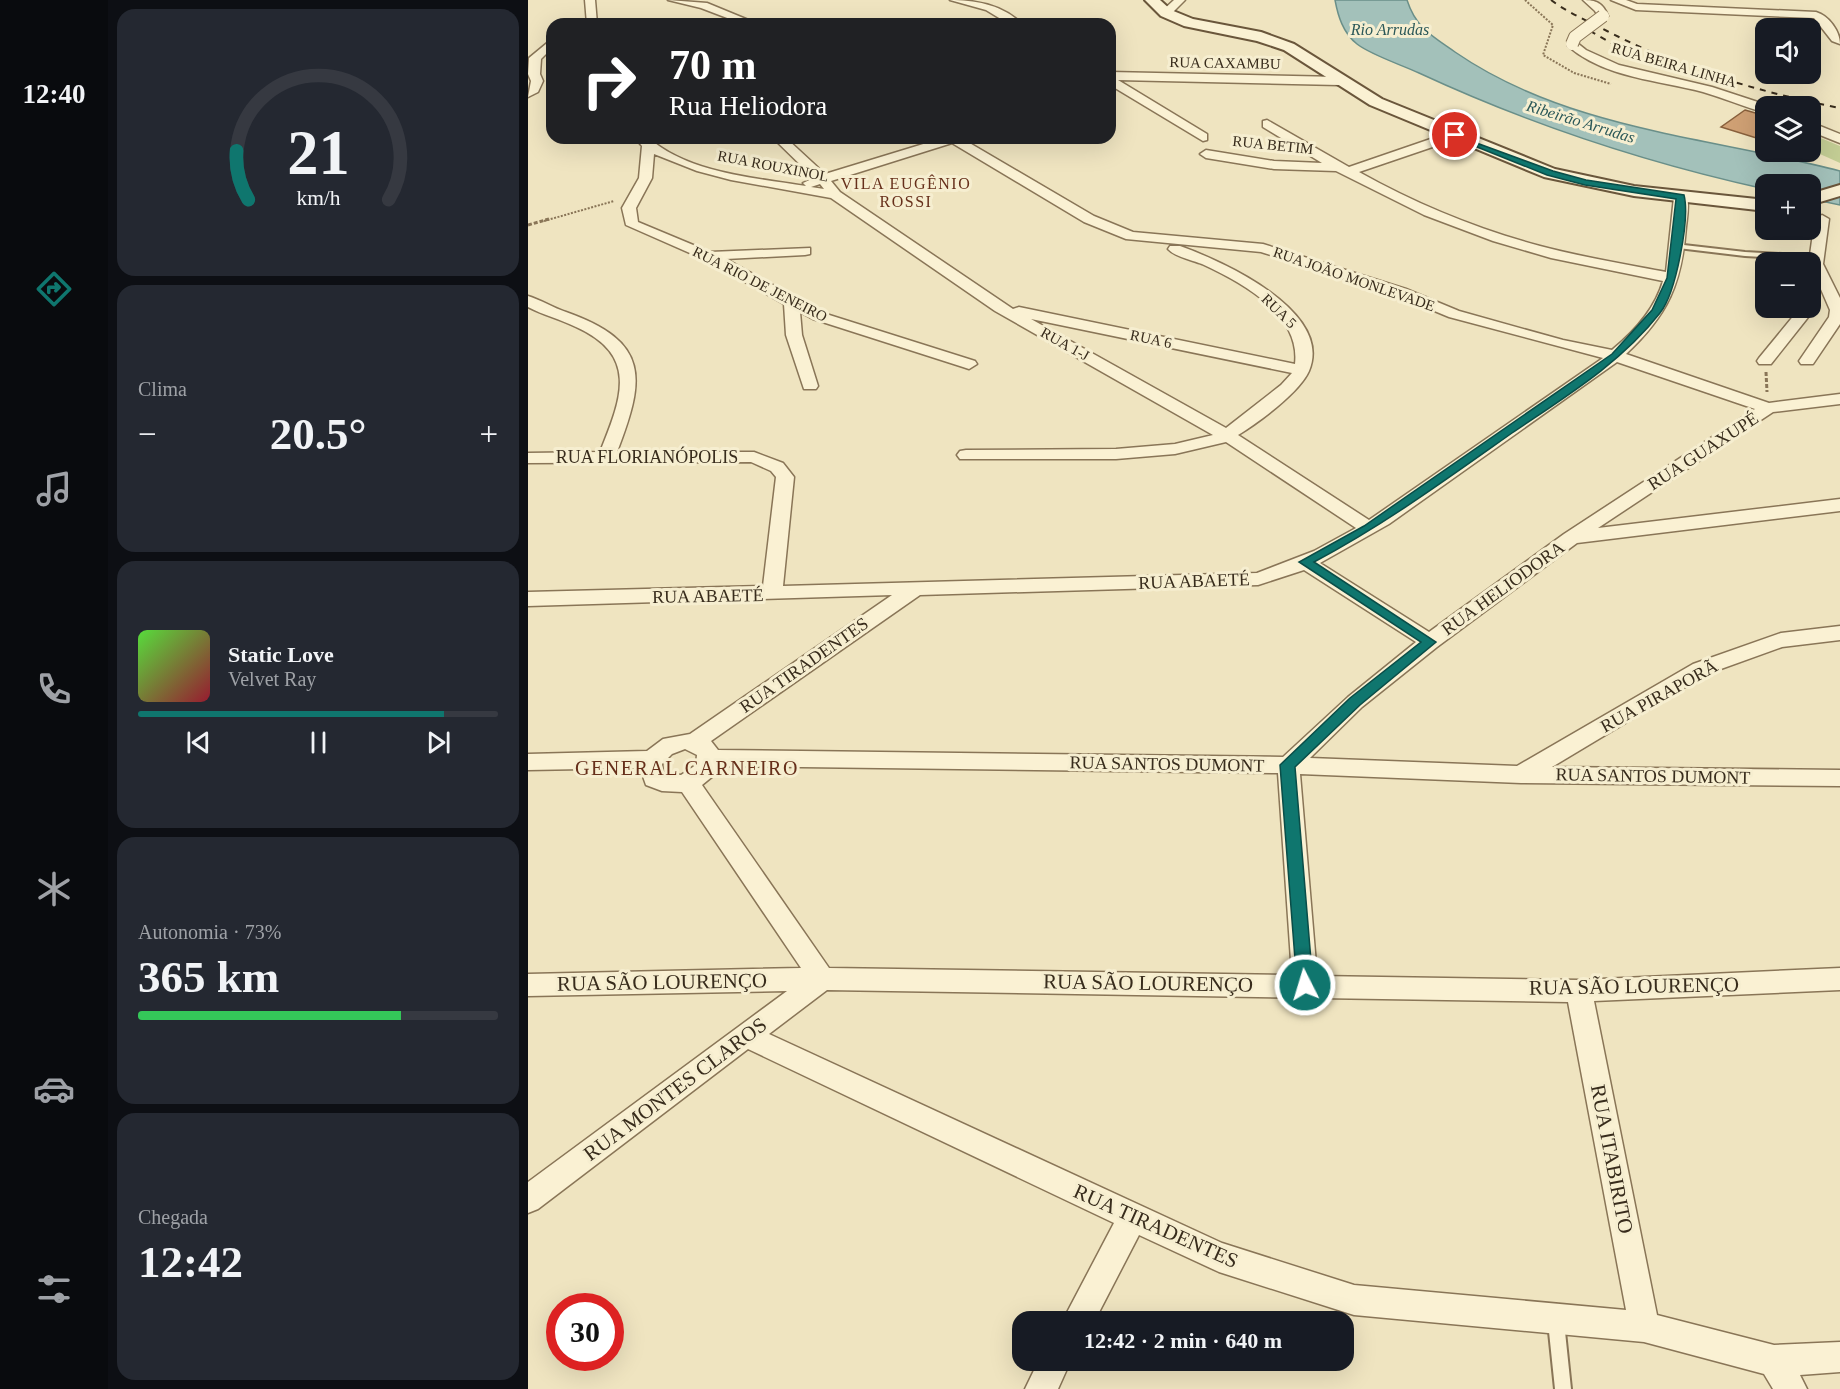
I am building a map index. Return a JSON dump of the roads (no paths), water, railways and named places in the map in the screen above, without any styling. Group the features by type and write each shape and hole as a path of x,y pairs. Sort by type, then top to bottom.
{"street":[{"path":"590,0 592,18"},
{"path":"673,0 703,5 737,18"},
{"path":"955,0 988,4 1008,18"},
{"path":"1152,0 1166,13 1189,22 1261,37 1289,47 1339,81 1376,102 1550,173 1585,182 1681,197 1755,205"},
{"path":"1166,13 1180,0"},
{"name":"RUA BEIRA LINHA","path":"1588,0 1600,9 1604,16 1575,37 1572,44 1585,55 1609,65 1708,90 1755,105"},
{"path":"1616,0 1636,7 1816,15 1823,18 1833,38 1840,40"},
{"path":"528,93 534,89 537,81 534,75 535,58 546,48"},
{"name":"RUA CAXAMBU","path":"1116,78 1339,81"},
{"path":"1116,82 1203,137"},
{"path":"1267,124 1342,170 1413,205 1483,232 1534,249 1672,278"},
{"path":"1821,131 1840,139"},
{"path":"1342,170 1455,135"},
{"name":"RUA RIO DE JENEIRO","path":"644,144 649,164 645,181 627,209 627,217 633,225 709,256 818,316 969,364"},
{"name":"RUA ROUXINOL","path":"646,144 678,161 719,173 835,195"},
{"name":"RUA 1-J","path":"785,144 823,179 835,195 1000,308 1228,436 1368,528"},
{"path":"796,188 936,144"},
{"name":"RUA JOÃO MONLEVADE","path":"960,144 1070,209 1131,236 1263,248 1390,288 1454,314 1560,344 1616,356 1768,408"},
{"name":"RUA BETIM","path":"1206,154 1274,165 1342,170"},
{"path":"1821,196 1840,190"},
{"name":"RUA ABAETÉ","path":"528,599 1258,579 1278,574 1368,528 1616,356 1657,311 1672,278 1678,246 1681,197"},
{"path":"1821,218 1840,221"},
{"name":"RUA 5","path":"1131,236 1200,256 1239,276 1275,304 1301,333 1305,355 1301,370"},
{"path":"709,256 805,251"},
{"path":"1807,361 1837,317 1838,310 1821,269"},
{"path":"528,301 603,335 626,359 630,371 625,407 607,456"},
{"path":"792,303 794,335 810,386"},
{"name":"RUA 6","path":"1000,308 1301,370"},
{"path":"1765,361 1800,318"},
{"path":"966,455 1141,451 1203,444 1228,436 1291,385 1301,370"},
{"path":"1768,408 1840,399"},
{"name":"RUA GUAXUPÉ","path":"1571,538 1768,408"},
{"name":"RUA FLORIANÓPOLIS","path":"528,458 754,457 782,471 785,477 772,594"},
{"name":"RUA HELIODORA","path":"1287,765 1355,702 1430,642 1571,538 1840,505"},
{"path":"1305,562 1430,642"},
{"name":"RUA TIRADENTES","path":"702,750 915,589"},
{"name":"RUA PIRAPORÃ","path":"1521,775 1700,669 1742,652 1781,640 1840,633"},
{"path":"675,743 702,750 704,771 688,782 669,785 654,779 650,766 653,759 666,747 675,743"},
{"name":"RUA SANTOS DUMONT","path":"702,750 1287,765 1521,775 1840,778"},
{"path":"528,762 653,759"},
{"path":"1287,765 1305,985"},
{"path":"688,782 822,979"},
{"name":"RUA SÃO LOURENÇO","path":"528,985 822,979 1579,991 1840,979"},
{"name":"RUA MONTES CLAROS","path":"528,1199 822,979"},
{"name":"RUA ITABIRITO","path":"1579,991 1644,1327"},
{"name":"RUA TIRADENTES","path":"746,1035 1219,1257 1354,1300 1644,1327 1774,1361 1840,1357"},
{"path":"1083,1311 1133,1217"},
{"path":"1774,1361 1791,1389"},
{"path":"1041,1389 1050,1371"}],"lane":[{"path":"1678,246 1755,255"},
{"path":"1556,1319 1563,1389"}],"water":[{"name":"Rio Arrudas","path":"1335,0 1407,0 1415,18 1432,36 1499,78 1545,99 1592,115 1755,152 1755,162 1803,162 1840,171 1840,205 1821,201 1821,174 1755,174 1755,187 1633,154 1503,109 1363,48 1352,40 1340,18"}],"railway":[{"path":"1551,0 1571,13 1635,45 1692,68 1750,87 1840,108"},
{"path":"1590,31 1629,53"}],"district":[{"name":"VILA EUGÊNIO ROSSI","path":"906,192"},
{"name":"GENERAL CARNEIRO","path":"687,768"}],"water label":[{"name":"Ribeirão Arrudas","path":"1581,121"}]}
